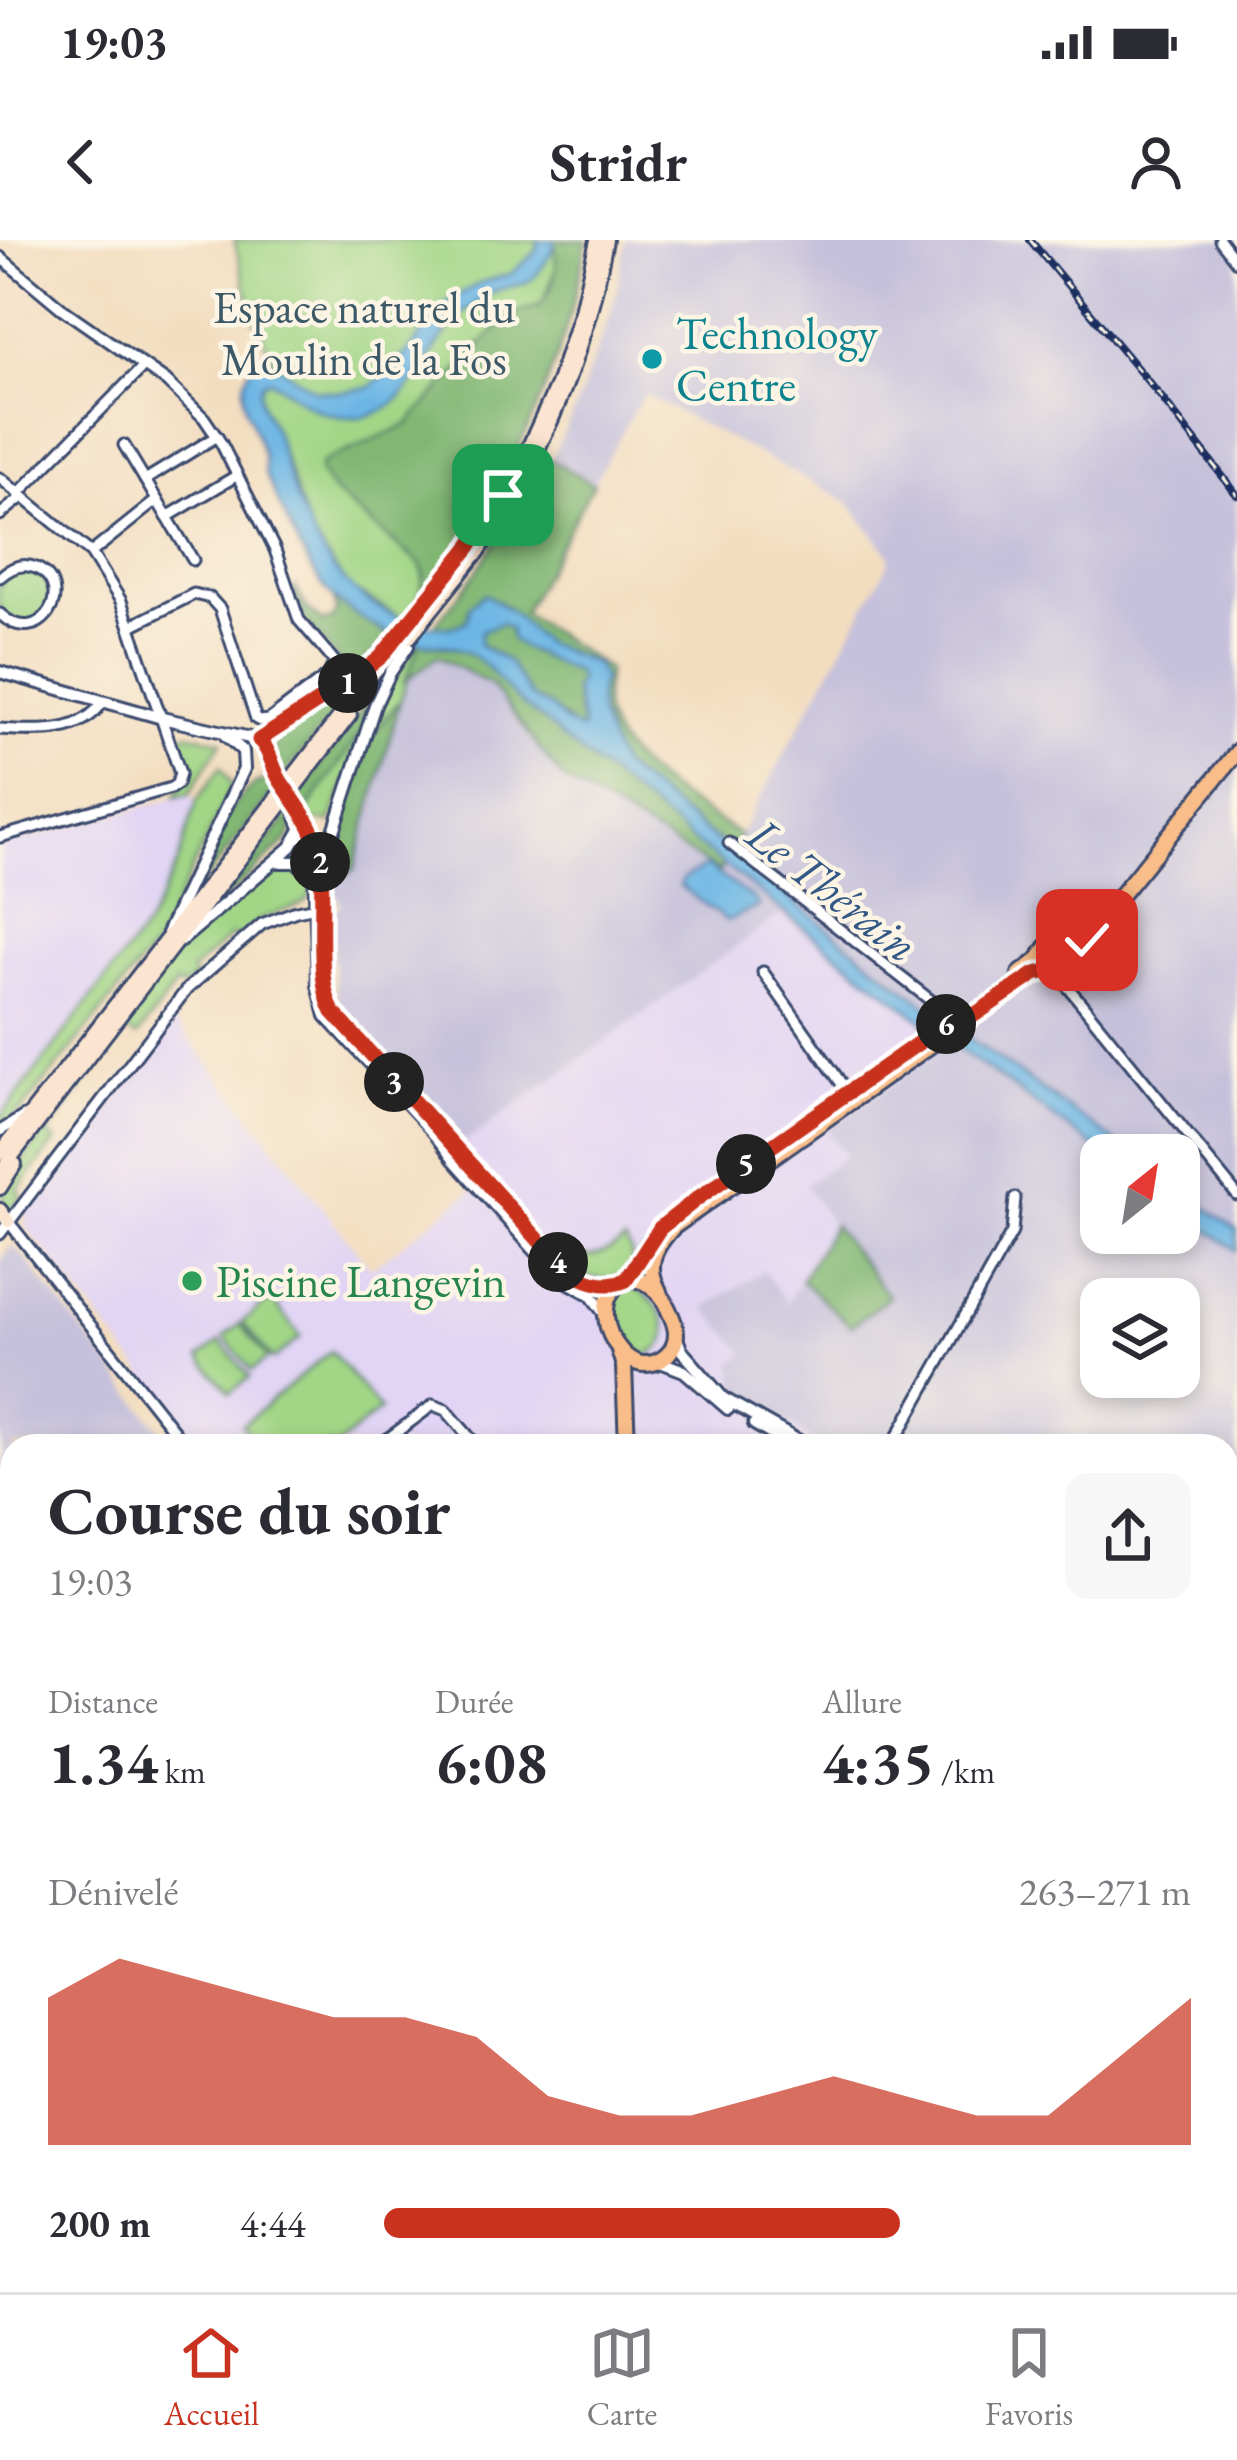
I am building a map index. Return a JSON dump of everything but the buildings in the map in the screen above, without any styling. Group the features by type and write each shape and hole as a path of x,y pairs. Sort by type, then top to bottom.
{"main road":[{"path":"420,622 531,443 574,338 597,240"},
{"path":"0,1153 164,940 480,549 517,492 567,384 590,315 606,240"},
{"path":"0,1172 402,644"},
{"path":"1046,965 1058,969 1063,954 1090,936 1232,759"},
{"path":"1046,965 1048,946 1063,954"},
{"path":"630,1434 624,1366 604,1313 607,1298 663,1225 1046,965"},
{"path":"0,1188 70,1080"},
{"path":"631,1434 630,1392 636,1377 670,1351 676,1336 653,1277 659,1244 673,1227 850,1096"},
{"path":"622,1282 647,1283 664,1300"},
{"path":"616,1345 633,1361 652,1362"}],"street":[{"path":"1220,240 1237,262"},
{"path":"0,257 61,308 179,392 217,436 275,550 299,620 335,662 328,675 269,720 258,721 213,599 191,596 131,626"},
{"path":"0,515 144,366"},
{"path":"145,480 217,436"},
{"path":"124,445 193,560"},
{"path":"167,517 236,476"},
{"path":"0,478 91,553 121,601 180,769 174,787 0,837"},
{"path":"91,553 157,500"},
{"path":"0,578 16,567 35,568 50,580 54,598 47,616 31,625 12,624 0,614"},
{"path":"164,940 241,778 248,742 260,743 402,644"},
{"path":"318,877 375,704 402,644"},
{"path":"0,672 260,743 310,840 331,835"},
{"path":"0,729 61,729 87,718 103,702"},
{"path":"215,731 231,739 253,762 261,761 260,743"},
{"path":"260,764 277,779"},
{"path":"300,820 318,877"},
{"path":"162,961 294,844 300,820"},
{"path":"316,842 319,991 329,1020 556,1272 594,1298 604,1313"},
{"path":"729,843 956,1022"},
{"path":"269,866 293,861 318,877"},
{"path":"176,1434 3,1222 187,989 262,924 319,906"},
{"path":"319,906 326,995 338,1020 557,1262 582,1279 622,1282"},
{"path":"1063,954 1068,987"},
{"path":"1046,965 1237,1195"},
{"path":"763,972 850,1096"},
{"path":"0,1131 20,1119 48,1090"},
{"path":"899,1434 1013,1229 1015,1198"},
{"path":"676,1336 684,1353 727,1401 786,1434"},
{"path":"652,1362 681,1369 717,1402 771,1434"},
{"path":"394,1434 433,1405 446,1409 466,1434"}],"shaded area":[{"path":"626,240 1237,240 1237,1434 805,1434 739,1390 732,1363 746,1353 705,1307 763,1271 787,1303 833,1225 805,1185 846,1156 827,1130 952,1043 780,915 462,1144 338,1011 330,913 342,905 330,887 354,868 405,681 438,656 491,685 563,779 720,872 888,564 890,555 847,501 644,394 593,484 551,460 579,400 615,299"},
{"path":"189,794 197,800 177,865 148,924 0,1118 0,846"},
{"path":"780,914 953,1043 846,1156 833,1225 787,1304 747,1354 739,1390 805,1434 191,1434 25,1225 26,1212 174,1020 371,1269 473,1190 440,1152 462,1144"},
{"path":"11,1246 20,1252 161,1431 158,1434 0,1434 0,1262"}],"green space":[{"name":"Espace naturel du Moulin de la Fos","path":"234,240 539,240 555,245 556,269 544,301 516,313 481,344 424,410 387,435 332,491 420,564 423,586 404,619 349,588 310,533 275,431 260,403 260,386 267,380 276,382 274,361 254,318"},
{"path":"555,240 587,240 546,387 479,517 419,601 424,573 420,564 332,491 319,471 322,462 407,425 496,329 516,313 539,306 556,269"},
{"path":"551,460 593,484 523,613 608,669 604,707 622,747 679,797 740,835 731,851 620,766 598,709 597,692 603,679 590,661 544,643 485,594 470,606 459,626 434,626"},
{"path":"14,572 34,572 48,586 48,606 34,620 14,620 0,606 0,586"},
{"path":"295,587 307,609 323,622 333,619 334,599 390,637 345,676 339,661 307,622 293,593"},
{"path":"501,623 510,627 510,635 524,647 577,673 574,690 582,729 578,731 531,697 508,662 479,643 481,631"},
{"path":"420,643 400,701 370,737 388,689"},
{"path":"420,643 465,650 486,663 562,738 724,864 720,872 563,779 491,685 438,656 405,681"},
{"path":"375,692 364,728 307,810 297,796"},
{"path":"339,693 345,700 284,775 274,749 280,732"},
{"path":"400,701 354,869 330,887 329,866 370,737"},
{"path":"364,728 331,822 312,820 307,810"},
{"path":"187,733 222,741 189,794 176,796 186,776 179,745"},
{"path":"221,767 232,785 157,943 23,1109 0,1127 0,1118 148,924 177,865 197,800"},
{"path":"270,779 276,789 205,880 198,876 235,804 245,792"},
{"path":"291,813 295,821 289,839 220,903 228,887"},
{"path":"278,865 304,875 312,893 300,904 259,921 240,938 232,935 191,971 195,977 182,987 176,984 137,1037 125,1030 47,1133 56,1141 17,1191 22,1195 13,1207 5,1209 3,1189 161,969 181,946"},
{"path":"833,1225 889,1297 851,1326 801,1280"},
{"path":"625,1241 632,1261 629,1269 614,1278 579,1273 550,1250 554,1247 590,1257"},
{"path":"630,1287 658,1308 666,1329 659,1348 648,1355 623,1339 615,1322 618,1293"},
{"path":"271,1299 301,1337 273,1360 242,1322"},
{"path":"240,1324 268,1358 252,1371 224,1337"},
{"path":"220,1341 250,1377 230,1393 200,1358"},
{"path":"331,1351 380,1410 351,1434 250,1434 242,1425"}],"water":[{"path":"539,240 555,240 544,265 531,279 496,291 462,314 407,390 378,412 360,417 336,415 313,407 272,381 260,386 262,406 296,498 323,554 364,598 391,614 423,624 456,626 467,621 470,606 485,594 544,643 596,664 603,679 600,712 621,766 962,1033 1104,1134 1080,1137 951,1043 562,738 475,657 454,647 412,642 382,630 338,602 322,585 265,473 244,399 249,370 261,354 314,390 369,388 413,347 428,322 451,299 482,282 511,274 536,252","holes":["501,623 510,628 511,638 577,673 574,690 581,730 531,697 508,662 480,645 481,631"]},
{"path":"706,866 759,906 727,921 680,886 683,879"},
{"path":"1200,1203 1237,1230 1237,1251 1200,1224"}],"railway":[{"path":"1030,240 1237,495"}],"place":[{"name":"Technology Centre","path":"652,359"},
{"name":"Piscine Langevin","path":"192,1281"}],"route":[{"path":"503,495 470,546 381,657 259,740 317,844 325,984 333,1012 562,1266 592,1282 626,1280 660,1228 698,1198 954,1018 961,1024 1035,974 1060,968 1087,940"}],"water label":[{"name":"Le Thérain","path":"833,889"}]}
